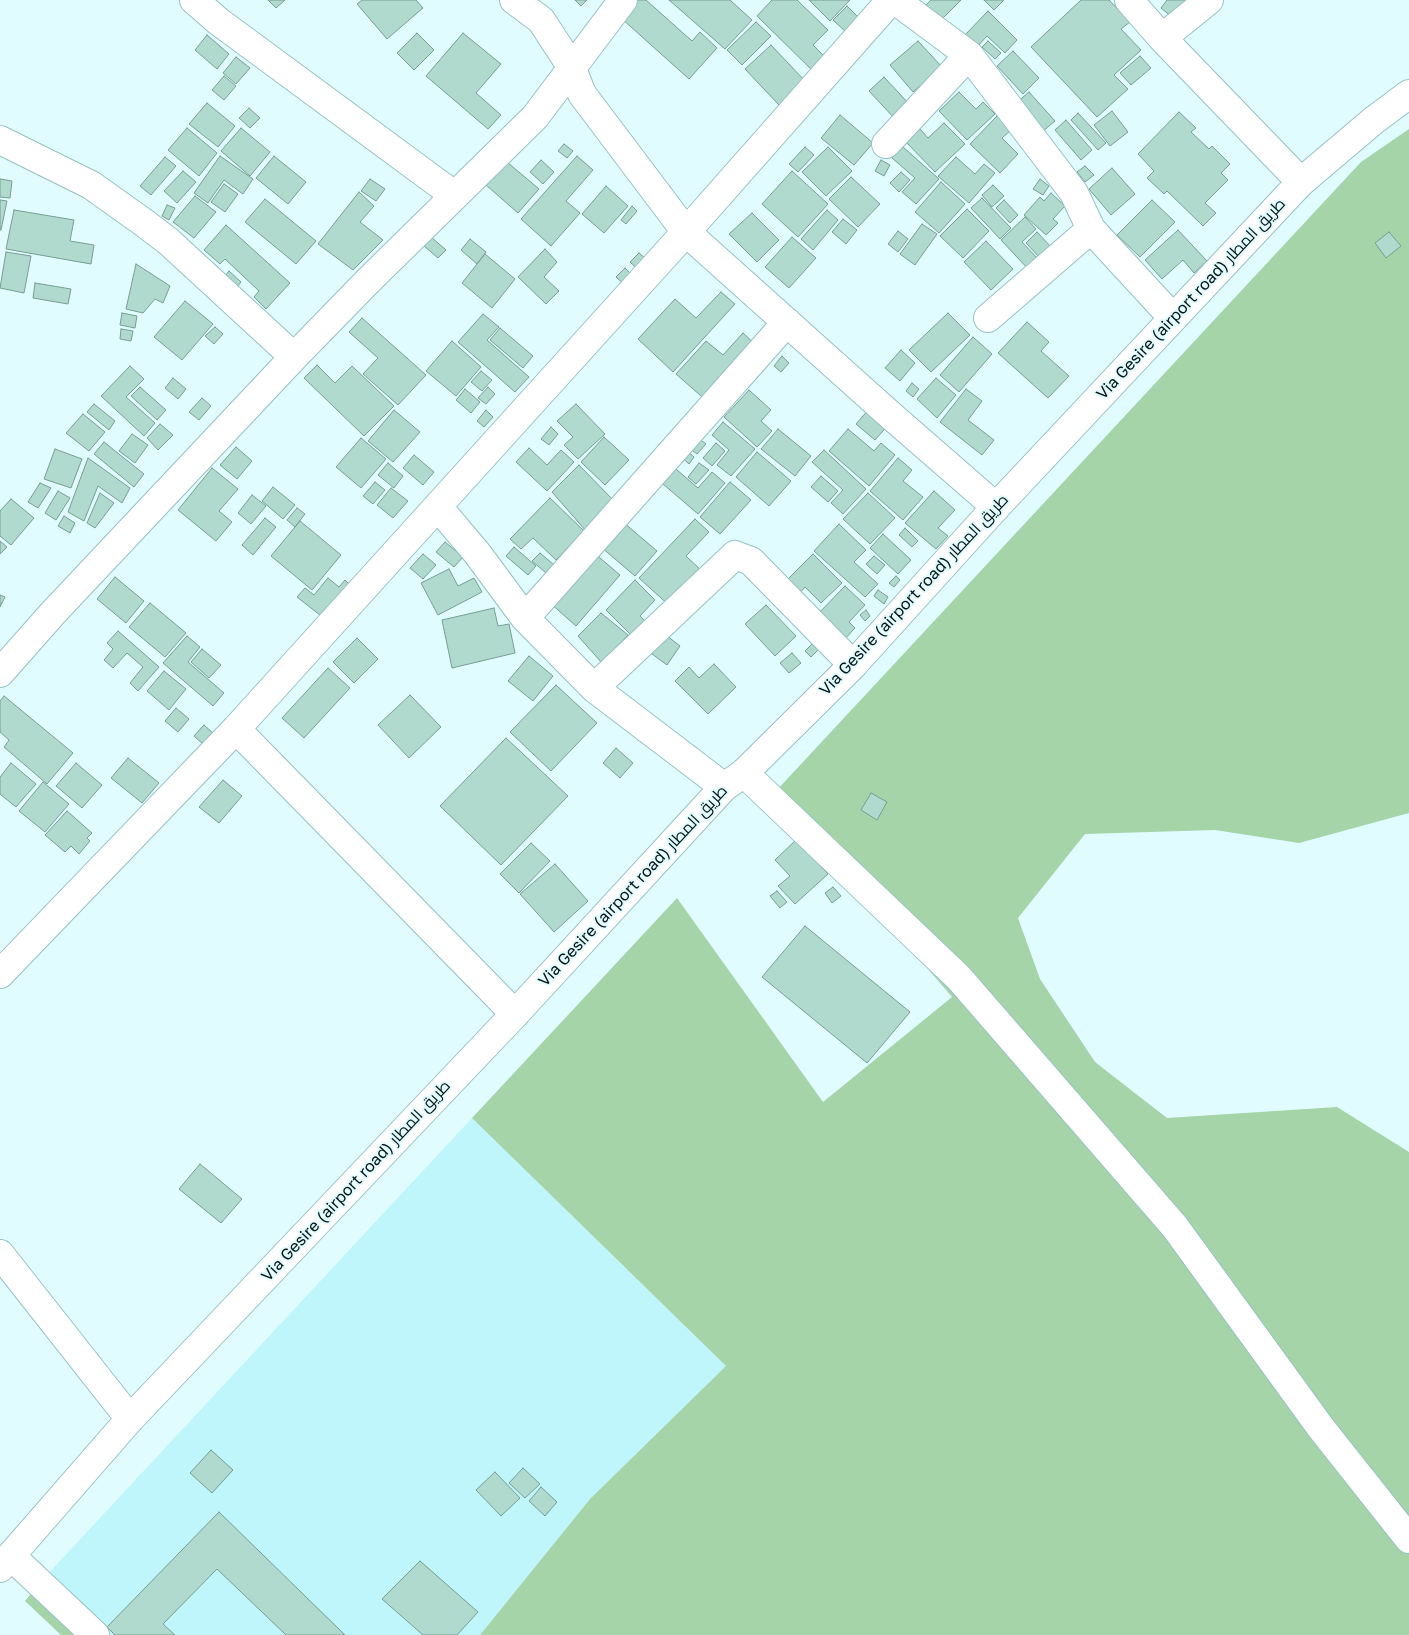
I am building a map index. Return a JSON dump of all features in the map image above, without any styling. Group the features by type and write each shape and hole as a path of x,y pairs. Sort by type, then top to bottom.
{"street":[{"path":"194,0 218,21 454,195"},
{"path":"514,0 541,20 571,66 582,94 686,232 996,507"},
{"path":"0,674 53,613 294,357 534,117 623,0"},
{"path":"0,974 236,728 438,508 891,0"},
{"path":"896,0 969,54 1074,193 1091,229 1173,318"},
{"path":"1129,0 1162,38 1301,182"},
{"path":"1162,38 1209,0"},
{"path":"886,144 969,54"},
{"name":"Via Gesire (airport road) طريق المطار","path":"5,1562 130,1419 515,1014 734,780 853,665 996,507 1301,182 1373,121 1409,94"},
{"path":"0,140 91,185 143,222 168,242 294,357"},
{"path":"988,318 1091,229"},
{"path":"526,618 787,322"},
{"path":"438,508 477,553 526,618 594,688 734,780 966,986 1175,1227 1321,1428 1409,1539"},
{"path":"594,688 735,555 751,561 853,665"},
{"path":"236,728 515,1014"},
{"path":"0,1254 130,1419"},
{"path":"5,1562 95,1635"}],"shaded area":[{"path":"472,1118 726,1366 590,1499 480,1635 106,1635 45,1577"}],"green space":[{"path":"1409,129 1409,813 1299,843 1215,830 1085,834 1018,918 1040,979 1095,1062 1167,1118 1337,1107 1409,1152 1409,1635 480,1635 590,1499 726,1366 472,1118 677,898 823,1102 952,997 776,791 1361,162"},
{"path":"45,1577 106,1635 61,1635 25,1601"}],"building":[{"path":"268,0 285,0 276,8"},
{"path":"362,0 416,0 423,8 387,39 357,4"},
{"path":"575,0 587,0 581,6"},
{"path":"637,0 646,0 692,41 700,32 717,48 689,79 621,18"},
{"path":"669,0 730,0 752,20 725,49"},
{"path":"772,0 797,0 828,30 813,45 831,63 818,76 757,16"},
{"path":"809,0 850,0 830,21"},
{"path":"931,0 961,0 939,22 924,7"},
{"path":"984,0 1004,0 994,10"},
{"path":"1081,0 1109,0 1130,22 1121,29 1141,50 1114,75 1128,89 1097,117 1031,47"},
{"path":"1167,0 1188,0 1178,22 1161,8"},
{"path":"847,6 861,20 847,33 833,20"},
{"path":"988,11 1017,40 1005,53 987,36 976,48 964,36"},
{"path":"756,22 771,36 742,65 727,50"},
{"path":"417,33 434,50 414,70 397,53"},
{"path":"463,33 501,64 476,93 501,115 488,129 426,76"},
{"path":"207,35 229,54 217,69 195,50"},
{"path":"918,41 942,67 913,92 890,65"},
{"path":"988,41 1001,53 995,59 982,47"},
{"path":"771,45 805,81 779,105 745,69"},
{"path":"1013,51 1039,78 1023,94 997,66"},
{"path":"1140,56 1151,68 1131,85 1120,73"},
{"path":"236,57 250,68 236,84 223,73"},
{"path":"224,76 236,86 224,100 212,90"},
{"path":"884,77 911,106 896,120 869,91"},
{"path":"959,92 976,109 983,102 995,114 967,140 939,111"},
{"path":"1029,92 1055,121 1042,132 1016,103"},
{"path":"207,103 235,126 218,147 189,124"},
{"path":"249,108 260,118 250,128 239,118"},
{"path":"1112,111 1128,132 1110,146 1094,125"},
{"path":"1179,112 1196,128 1191,132 1209,149 1212,146 1230,164 1221,173 1228,180 1205,203 1216,213 1203,226 1167,191 1164,194 1147,178 1154,171 1138,154"},
{"path":"1078,113 1106,143 1098,150 1071,120"},
{"path":"840,115 873,143 854,165 821,138"},
{"path":"997,116 1011,130 1002,138 1018,154 1000,173 970,144"},
{"path":"1066,120 1092,150 1081,160 1055,130"},
{"path":"944,123 965,144 935,172 906,142 920,129 928,138"},
{"path":"187,128 217,153 199,176 168,150"},
{"path":"241,128 270,152 250,176 221,151"},
{"path":"564,144 573,151 567,158 558,151"},
{"path":"805,147 814,155 798,172 789,164"},
{"path":"828,147 852,171 826,196 802,172"},
{"path":"903,147 939,179 916,204 902,192 915,178 892,158"},
{"path":"220,156 253,179 243,194 224,180 208,203 194,193"},
{"path":"274,156 306,182 288,204 256,178"},
{"path":"577,156 593,170 566,201 580,213 551,246 521,219"},
{"path":"165,157 176,166 151,195 140,186"},
{"path":"956,157 975,174 984,164 995,173 969,203 938,176"},
{"path":"541,160 554,172 543,184 530,172"},
{"path":"881,160 890,165 884,176 875,171"},
{"path":"507,162 539,189 518,213 486,185"},
{"path":"1085,166 1094,175 1085,182 1077,172"},
{"path":"1112,168 1135,194 1111,215 1089,189"},
{"path":"183,171 196,182 177,203 164,191"},
{"path":"792,171 828,204 798,237 762,204"},
{"path":"901,172 910,180 899,192 890,183"},
{"path":"851,177 880,204 858,227 829,199"},
{"path":"0,179 12,181 10,198 0,197"},
{"path":"370,179 385,189 376,201 361,191"},
{"path":"1040,179 1049,186 1043,195 1033,189"},
{"path":"941,182 965,204 939,233 915,212"},
{"path":"224,184 238,194 225,212 211,202"},
{"path":"993,185 1004,196 992,207 982,195"},
{"path":"606,186 628,206 604,233 582,214"},
{"path":"359,192 374,206 360,222 383,240 353,270 318,244"},
{"path":"1051,193 1065,206 1053,219 1058,223 1046,235 1024,215 1040,197 1044,201"},
{"path":"195,196 216,212 194,238 173,222"},
{"path":"982,198 1011,228 1000,239 971,208"},
{"path":"265,199 316,241 296,264 245,222"},
{"path":"0,200 7,201 1,230 0,230"},
{"path":"1004,200 1018,215 1010,223 996,208"},
{"path":"1152,200 1175,222 1140,257 1117,235"},
{"path":"167,205 175,208 169,220 162,216"},
{"path":"632,206 637,211 626,224 621,220"},
{"path":"967,209 989,231 963,258 940,236"},
{"path":"14,210 74,220 70,241 94,245 91,264 6,249"},
{"path":"827,210 838,220 813,250 801,239"},
{"path":"752,213 779,240 757,262 729,234"},
{"path":"1025,217 1036,229 1022,242 1039,260 1029,270 1001,240"},
{"path":"843,219 857,230 846,244 832,232"},
{"path":"922,224 937,234 915,265 900,254"},
{"path":"226,225 290,283 266,309 254,297 259,291 225,259 220,264 204,250"},
{"path":"1178,230 1207,261 1194,273 1183,260 1162,279 1145,260"},
{"path":"898,231 908,239 898,252 888,244"},
{"path":"1037,232 1051,247 1040,258 1026,243"},
{"path":"1389,232 1401,246 1386,258 1375,243"},
{"path":"431,237 446,250 438,258 424,246"},
{"path":"792,237 816,258 789,288 765,267"},
{"path":"470,239 486,252 477,264 461,250"},
{"path":"986,241 1013,269 991,290 964,262"},
{"path":"545,249 557,262 544,277 559,291 546,304 518,277"},
{"path":"6,252 31,256 24,293 0,288"},
{"path":"639,253 650,262 641,272 630,262"},
{"path":"485,254 515,279 492,308 462,283"},
{"path":"136,264 170,286 163,303 155,299 143,313 126,309"},
{"path":"625,268 634,277 626,286 616,277"},
{"path":"229,271 241,282 234,291 222,280"},
{"path":"35,283 71,289 68,304 33,298"},
{"path":"721,292 735,304 673,372 638,339 675,299 696,318"},
{"path":"185,301 213,324 182,360 154,337"},
{"path":"122,313 137,316 135,328 120,325"},
{"path":"948,313 970,335 931,372 909,350"},
{"path":"483,314 499,327 487,340 529,377 515,392 458,342"},
{"path":"362,318 426,375 398,405 363,374 378,358 349,332"},
{"path":"1027,322 1049,342 1041,351 1069,376 1048,398 998,353"},
{"path":"215,327 223,334 214,344 205,336"},
{"path":"500,328 533,356 523,368 490,340"},
{"path":"121,329 133,331 131,341 120,339"},
{"path":"743,333 758,347 709,403 676,374 706,341 723,355"},
{"path":"973,337 992,354 959,392 940,375"},
{"path":"452,341 481,367 456,396 426,371"},
{"path":"901,350 915,363 900,381 885,368"},
{"path":"782,356 789,363 781,372 774,366"},
{"path":"317,365 335,383 352,366 394,406 364,436 304,378"},
{"path":"130,366 144,379 126,397 155,423 144,436 101,396"},
{"path":"481,371 492,380 482,391 471,382"},
{"path":"173,378 186,389 178,399 165,388"},
{"path":"936,378 956,395 937,418 917,399"},
{"path":"912,383 919,389 913,397 906,391"},
{"path":"140,387 166,410 157,420 131,396"},
{"path":"488,387 495,394 486,404 478,398"},
{"path":"465,389 480,402 471,413 456,400"},
{"path":"966,389 982,401 968,420 994,440 982,455 940,422"},
{"path":"749,390 771,410 761,421 772,431 757,447 724,417"},
{"path":"202,398 211,406 199,420 189,412"},
{"path":"94,404 115,421 109,430 87,412"},
{"path":"576,404 605,434 578,459 564,445 573,437 557,421"},
{"path":"870,408 889,424 875,440 856,424"},
{"path":"394,410 420,432 393,462 368,441"},
{"path":"486,410 493,417 484,427 477,421"},
{"path":"83,414 105,432 89,451 66,433"},
{"path":"723,422 755,449 731,476 717,465 729,450 712,435"},
{"path":"160,424 173,435 158,450 147,438"},
{"path":"551,427 558,434 549,445 541,439"},
{"path":"778,429 811,456 795,476 761,449"},
{"path":"848,429 874,451 881,443 895,455 869,486 829,451"},
{"path":"132,434 148,445 135,463 119,451"},
{"path":"604,437 629,460 605,485 581,462"},
{"path":"697,437 706,444 697,454 688,447"},
{"path":"361,438 386,459 361,488 336,467"},
{"path":"104,442 144,474 134,487 94,454"},
{"path":"716,443 725,451 712,466 703,458"},
{"path":"236,447 252,461 237,479 220,465"},
{"path":"529,448 547,465 561,450 574,462 547,491 516,462"},
{"path":"55,449 82,459 71,488 44,479"},
{"path":"685,449 694,457 689,464 679,455"},
{"path":"824,450 866,489 843,514 831,503 843,490 812,462"},
{"path":"757,452 791,481 769,506 736,477"},
{"path":"414,455 434,472 423,485 403,468"},
{"path":"88,458 130,488 122,503 98,486 84,521 68,512"},
{"path":"898,458 912,470 903,481 923,497 903,520 870,491"},
{"path":"388,463 403,476 394,488 378,475"},
{"path":"699,463 709,470 696,484 688,477"},
{"path":"579,465 615,502 586,531 552,492"},
{"path":"212,468 238,489 219,511 232,522 216,541 178,510"},
{"path":"676,469 698,488 712,472 725,483 698,514 663,484"},
{"path":"821,476 838,491 828,502 811,487"},
{"path":"375,482 385,490 373,504 363,496"},
{"path":"730,482 751,500 720,534 700,517"},
{"path":"40,483 51,488 38,508 28,502"},
{"path":"273,487 295,505 283,519 262,501"},
{"path":"391,488 408,501 393,518 377,505"},
{"path":"58,491 70,498 56,520 45,513"},
{"path":"934,491 955,510 938,528 948,536 936,549 905,523"},
{"path":"100,493 114,503 95,528 87,523"},
{"path":"868,493 895,518 870,544 843,519"},
{"path":"252,495 266,506 251,524 238,513"},
{"path":"550,498 584,531 556,560 533,538 521,549 510,539"},
{"path":"11,499 34,518 11,545 0,536 0,511"},
{"path":"297,508 305,514 295,527 287,520"},
{"path":"64,516 75,523 70,533 58,526"},
{"path":"265,518 276,527 253,555 242,545"},
{"path":"695,519 709,532 686,556 704,573 672,608 639,578"},
{"path":"300,521 341,555 312,590 271,556"},
{"path":"623,522 657,551 635,576 601,547"},
{"path":"839,524 866,550 854,562 878,584 865,597 814,551"},
{"path":"905,528 918,541 912,547 899,535"},
{"path":"883,534 911,560 898,574 870,548"},
{"path":"0,541 7,547 0,554"},
{"path":"445,542 463,557 454,567 436,552"},
{"path":"514,547 536,566 528,575 506,556"},
{"path":"593,552 620,575 576,626 549,602"},
{"path":"540,553 560,570 552,578 532,561"},
{"path":"423,554 436,565 423,579 410,568"},
{"path":"813,554 842,583 821,603 805,587 799,594 786,581"},
{"path":"874,556 885,565 877,574 866,564"},
{"path":"449,569 458,586 474,578 482,592 438,615 421,583"},
{"path":"896,576 900,580 894,587 889,583"},
{"path":"115,577 144,601 126,623 97,599"},
{"path":"328,578 339,587 345,580 352,587 325,619 297,597 305,588 314,595"},
{"path":"635,580 655,600 640,616 649,625 635,639 606,610"},
{"path":"845,586 865,605 849,622 855,628 843,641 816,616"},
{"path":"878,590 888,597 884,604 874,596"},
{"path":"0,595 5,597 0,607"},
{"path":"150,603 186,633 165,657 129,627"},
{"path":"766,605 796,636 775,656 745,624"},
{"path":"494,608 498,626 509,624 515,653 452,668 442,620"},
{"path":"866,610 870,616 865,621 860,615"},
{"path":"601,613 628,635 602,663 578,636"},
{"path":"118,631 159,667 138,691 130,683 143,667 127,653 113,668 104,660 113,649 107,643"},
{"path":"662,632 680,646 667,665 648,651"},
{"path":"187,636 200,647 188,662 224,693 213,706 163,663"},
{"path":"357,638 378,659 354,683 333,662"},
{"path":"812,644 818,650 811,657 805,651"},
{"path":"202,649 221,665 209,678 191,662"},
{"path":"792,653 801,663 789,673 780,663"},
{"path":"529,656 553,676 533,701 508,681"},
{"path":"714,664 736,687 708,714 675,681 689,667 699,678"},
{"path":"328,668 350,688 304,738 282,718"},
{"path":"164,671 186,689 169,710 147,691"},
{"path":"556,685 597,723 551,771 510,732"},
{"path":"410,695 441,727 409,758 378,725"},
{"path":"4,696 73,753 47,784 4,747 9,740 0,732 0,701"},
{"path":"176,708 189,719 178,732 165,721"},
{"path":"204,725 214,734 204,745 194,736"},
{"path":"506,738 568,796 501,865 440,806"},
{"path":"616,748 633,763 620,778 603,763"},
{"path":"128,758 159,783 142,803 111,778"},
{"path":"11,763 36,784 16,807 0,794 0,777"},
{"path":"76,763 102,785 82,808 56,786"},
{"path":"223,780 242,796 219,823 199,807"},
{"path":"43,782 69,804 45,832 19,811"},
{"path":"871,793 887,802 877,820 861,810"},
{"path":"67,811 92,833 87,838 90,841 79,854 71,846 65,852 45,835"},
{"path":"796,840 828,874 795,904 778,886 790,876 775,860"},
{"path":"531,843 550,861 519,893 500,874"},
{"path":"555,864 588,901 554,932 520,894"},
{"path":"833,887 841,896 832,903 825,893"},
{"path":"777,891 787,902 780,908 770,896"},
{"path":"805,926 910,1012 867,1063 762,977"},
{"path":"200,1164 242,1199 221,1223 179,1189"},
{"path":"211,1450 233,1470 212,1493 190,1473"},
{"path":"523,1468 540,1484 525,1498 509,1483"},
{"path":"495,1472 520,1498 501,1516 476,1490"},
{"path":"541,1487 557,1502 545,1516 529,1501"},
{"path":"219,1512 345,1635 286,1635 217,1569 163,1624 175,1635 115,1635 107,1627"},
{"path":"420,1561 478,1612 457,1635 423,1635 382,1599"}]}
